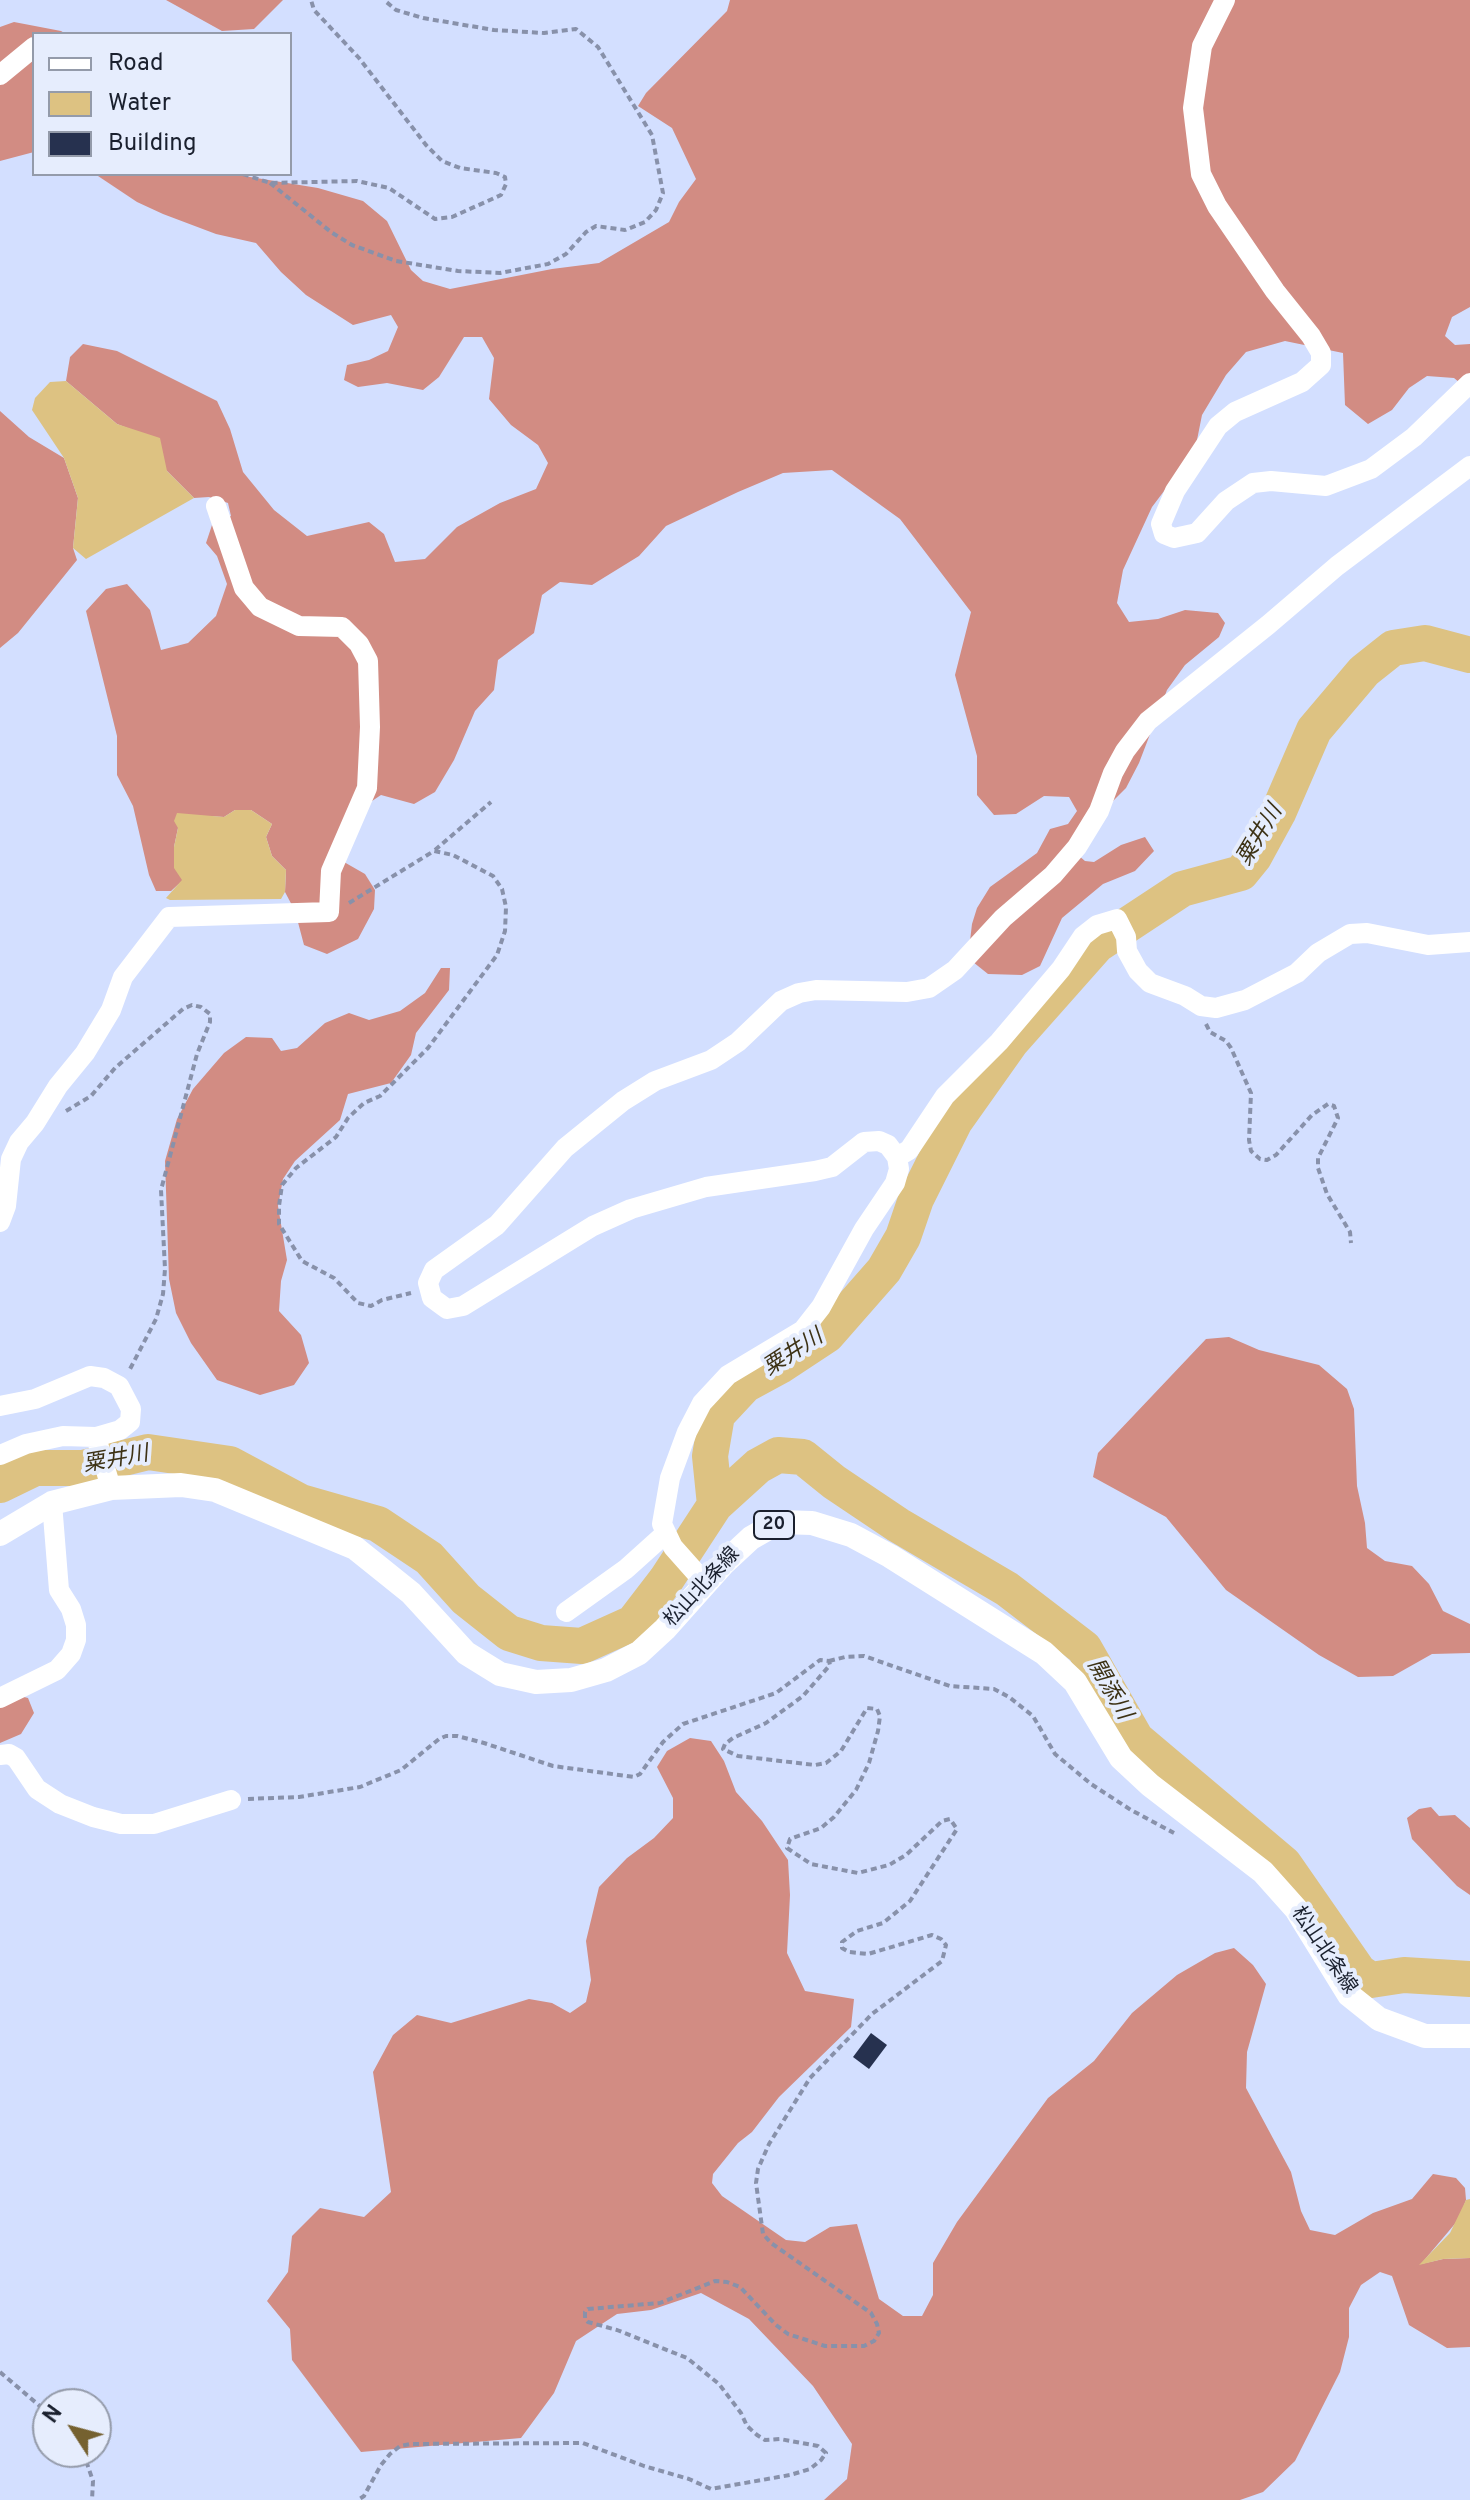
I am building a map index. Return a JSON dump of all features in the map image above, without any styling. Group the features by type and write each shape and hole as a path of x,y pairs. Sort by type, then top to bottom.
{"main road":[{"name":"松山北条線","path":"0,1534 52,1503 108,1480 215,1490 355,1548 411,1593 466,1653 500,1674 536,1682 571,1680 606,1670 639,1653 665,1629 698,1576 779,1522 812,1523 851,1535 890,1556 1044,1653 1075,1682 1121,1758 1150,1785 1263,1872 1296,1909 1349,1995 1379,2019 1425,2036 1470,2036"}],"street":[{"path":"1225,0 1202,46 1193,108 1201,174 1225,218 1275,291 1311,336 1321,353 1321,365 1302,382 1235,412 1218,426 1175,491 1161,524 1164,534 1174,538 1197,533 1226,501 1253,483 1271,481 1326,486 1371,469 1414,437 1470,383"},
{"path":"0,75 32,49"},
{"path":"698,1576 669,1540 662,1524 670,1478 687,1432 702,1403 728,1375 803,1330 836,1284 856,1243 895,1183 899,1169 897,1157 888,1145 879,1141 864,1142 832,1167 706,1187 631,1209 593,1226 463,1306 447,1309 437,1304 428,1291 434,1270 497,1225 565,1148 623,1101 655,1081 720,1054 738,1042 781,1001 816,990 907,992 929,988 955,970 1003,918 1053,875 1077,847 1099,811 1125,751 1148,721 1337,566 1470,466"},
{"path":"0,1222 6,1206 11,1159 19,1142 85,1053 111,1010 123,977 169,917 329,912 331,871 367,788 370,727 368,661 359,644 342,627 299,626 260,607 244,588 216,506"},
{"path":"897,1157 909,1150 945,1096 999,1042 1061,969 1083,936 1097,925 1117,919 1123,930 1127,951 1138,971 1150,983 1185,996 1201,1006 1228,1007 1245,1000 1297,973 1318,953 1350,934 1367,933 1428,945 1470,942"},
{"path":"0,1406 35,1399 90,1376 104,1378 119,1386 131,1409 130,1422 97,1440 63,1436 2,1452"},
{"path":"97,1440 108,1480"},
{"path":"0,1698 57,1670 71,1654 76,1640 71,1609 59,1590 52,1503"},
{"path":"566,1612 669,1540"},
{"path":"0,1755 9,1754 16,1758 37,1789 60,1804 121,1824 154,1824 231,1800"}],"path":[{"path":"249,176 270,183 357,181 378,185 389,188 435,219 452,217 501,195 506,184 505,177 496,173 460,168 442,161 426,145 359,58 314,10 311,0"},
{"path":"270,183 352,245 396,261 458,271 500,273 548,264 566,254 586,232 596,226 625,230 645,222 656,210 663,193 652,135 598,47 576,29 544,33 494,30 423,18 396,10 384,0"},
{"path":"329,912 346,905 434,851 491,802"},
{"path":"428,1291 401,1295 371,1306 358,1303 334,1278 302,1261 279,1224 279,1206 282,1185 296,1168 336,1137 348,1118 364,1103 380,1096 428,1048 497,955 505,931 506,907 502,889 493,876 478,866 434,851"},
{"path":"35,1123 43,1122 91,1096 115,1068 183,1009 192,1005 210,1014 161,1190 165,1269 163,1294 156,1319 140,1354 119,1386"},
{"path":"1201,1006 1210,1032 1226,1041 1231,1048 1251,1093 1249,1140 1251,1151 1260,1159 1267,1160 1276,1155 1312,1115 1328,1104 1338,1112 1318,1158 1318,1168 1327,1194 1350,1232 1351,1243"},
{"path":"231,1800 299,1797 360,1787 401,1770 446,1736 471,1739 553,1766 634,1777 640,1774 663,1742 683,1724 776,1693 820,1660 864,1656 950,1686 994,1689 1009,1697 1033,1716 1055,1754 1091,1784 1176,1834"},
{"path":"358,2500 364,2496 390,2454 400,2446 410,2444 583,2443 711,2489 810,2469 826,2453 818,2446 780,2439 765,2440 747,2426 719,2384 702,2367 671,2350 588,2322 585,2312 588,2309 660,2303 715,2281 740,2287 776,2325 803,2340 825,2346 864,2346 874,2341 879,2333 877,2324 862,2305 771,2243 763,2234 756,2183 758,2169 769,2144 810,2078 872,2014 942,1961 946,1945 932,1935 868,1954 849,1952 842,1948 842,1942 857,1931 883,1923 910,1901 957,1829 950,1819 942,1821 906,1855 889,1865 858,1873 811,1864 787,1848 786,1843 790,1839 821,1828 856,1790 869,1763 878,1731 880,1716 877,1709 867,1708 841,1751 826,1763 815,1765 738,1756 723,1749 733,1738 766,1723 803,1696 824,1674 829,1661"},
{"path":"0,2372 32,2399"},
{"path":"89,2468 93,2481 92,2500"}],"shaded area":[{"path":"166,0 283,0 254,29 222,31"},
{"path":"730,0 1470,0 1470,307 1452,317 1445,336 1455,345 1470,344 1470,391 1454,378 1427,376 1409,388 1392,410 1368,424 1345,405 1343,353 1285,341 1246,352 1226,375 1202,415 1195,450 1152,507 1123,570 1117,603 1129,622 1158,619 1185,610 1218,613 1225,623 1219,637 1185,665 1167,690 1126,788 1109,805 1078,855 1085,861 1094,862 1121,845 1145,837 1154,851 1135,871 1103,884 1062,918 1040,966 1022,975 988,974 968,958 977,908 990,887 1037,853 1050,829 1068,824 1077,811 1069,797 1044,796 1016,814 994,815 977,795 977,756 955,675 971,612 900,519 832,470 783,473 738,492 666,526 639,556 592,585 560,582 542,595 534,633 498,660 494,690 475,711 454,760 435,792 414,804 381,795 351,815 344,862 365,874 375,890 374,909 358,939 327,954 304,945 295,911 285,892 286,870 272,856 266,837 272,824 251,810 235,810 224,817 208,816 178,828 174,847 183,880 171,891 156,891 149,875 133,806 117,775 117,736 86,611 106,589 127,584 150,610 161,650 188,643 216,616 227,584 217,556 206,543 212,525 231,516 228,503 209,497 194,498 167,471 135,431 117,424 66,381 70,357 83,344 117,351 217,401 230,429 243,472 274,510 307,536 369,522 384,534 395,562 425,559 457,527 500,503 536,489 548,463 538,445 511,425 489,399 494,358 482,337 464,337 439,377 423,390 387,383 358,387 344,380 347,365 388,351 398,327 391,315 353,325 306,295 256,243 216,234 163,214 137,202 98,176 244,176 318,188 363,201 387,221 411,270 423,281 450,289 599,263 669,222 696,179 672,128 638,106 646,93 727,11"},
{"path":"14,22 63,32 32,32 32,153 0,161 0,27"},
{"path":"0,411 29,437 64,458 78,498 73,548 77,560 18,633 0,648"},
{"path":"441,968 450,968 449,990 416,1033 411,1055 391,1083 348,1094 340,1120 295,1161 283,1179 278,1206 287,1260 281,1281 279,1311 301,1335 309,1363 294,1385 260,1395 217,1380 191,1343 176,1313 169,1279 165,1161 177,1119 193,1089 224,1053 246,1037 272,1038 281,1051 297,1048 325,1023 349,1013 369,1020 400,1011 425,993"},
{"path":"1229,1337 1259,1350 1319,1365 1347,1389 1354,1409 1357,1486 1367,1548 1385,1561 1412,1566 1429,1584 1443,1611 1470,1624 1470,1653 1432,1654 1393,1676 1358,1677 1319,1655 1226,1590 1166,1517 1093,1477 1098,1453 1206,1339"},
{"path":"0,1691 28,1698 34,1713 21,1734 0,1743"},
{"path":"690,1738 711,1741 724,1761 736,1792 762,1821 788,1860 787,1953 805,1991 854,1999 851,2027 779,2097 713,2174 712,2183 722,2196 786,2240 805,2242 830,2227 857,2224 879,2299 903,2316 922,2316 933,2295 933,2263 957,2222 1048,2098 1094,2061 1132,2013 1177,1975 1215,1953 1234,1948 1253,1965 1266,1984 1247,2052 1246,2088 1291,2172 1301,2211 1310,2230 1335,2235 1373,2213 1412,2199 1433,2174 1456,2178 1465,2188 1466,2200 1459,2219 1421,2264 1470,2258 1470,2347 1447,2348 1409,2325 1392,2276 1380,2272 1361,2285 1349,2308 1349,2337 1340,2372 1295,2461 1263,2492 1240,2500 824,2500 847,2479 852,2444 813,2386 749,2319 701,2293 651,2310 617,2314 576,2341 554,2393 521,2438 361,2452 292,2360 290,2329 267,2301 288,2272 292,2236 320,2208 364,2217 391,2192 373,2072 393,2035 417,2015 451,2023 529,1999 552,2003 570,2013 586,2002 591,1980 586,1941 599,1887 673,1818 673,1798 657,1767 667,1751"},
{"path":"1431,1807 1439,1816 1455,1815 1470,1828 1470,1895 1457,1886 1412,1839 1407,1818 1419,1809"}],"water":[{"path":"66,381 117,424 160,438 167,471 194,498 86,559 73,548 78,498 64,458 32,410 35,398 50,382"},
{"path":"235,810 251,810 272,824 266,837 272,856 286,870 285,892 281,899 166,898 182,880 174,868 178,828 174,821 177,813 224,817"},
{"path":"1470,2199 1470,2258 1443,2259 1419,2265 1450,2233 1466,2200"}],"building":[{"path":"871,2033 887,2045 869,2069 853,2057"}],"waterway":[{"name":"粟井川","path":"0,1485 35,1468 83,1468 148,1452 230,1464 301,1502 378,1524 429,1558 466,1599 509,1633 541,1643 582,1646 633,1623 666,1580 715,1505 710,1456 717,1415 745,1385 827,1335 884,1270 903,1237 916,1199 955,1121 1011,1042 1097,945 1182,889 1241,873 1254,857 1278,813 1314,730 1364,671 1393,648 1425,643 1470,655"},
{"name":"開添川","path":"715,1505 758,1466 778,1455 803,1457 898,1525 1007,1589 1084,1648 1136,1739 1284,1864 1359,1972 1371,1980 1404,1975 1470,1979"}]}
